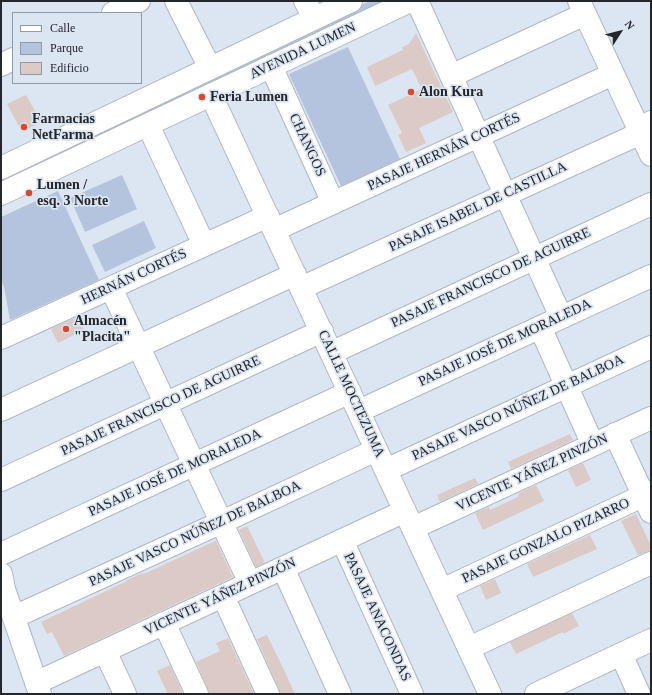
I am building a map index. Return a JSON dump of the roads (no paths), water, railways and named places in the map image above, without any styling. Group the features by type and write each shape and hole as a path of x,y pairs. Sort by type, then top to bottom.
{"street":[{"path":"115,12 139,1"},
{"path":"176,1 210,68"},
{"name":"AVENIDA LUMEN","path":"1,168 210,68 309,10 351,1"},
{"name":"AVENIDA LUMEN","path":"1,194 410,1"},
{"path":"417,1 561,317"},
{"path":"451,76 582,8 613,74 645,126 651,155"},
{"path":"1,65 12,60"},
{"name":"CHANGOS","path":"271,66 333,202"},
{"name":"PASAJE HERNÁN CORTÉS","path":"271,223 333,202 613,74"},
{"name":"CALLE MOCTEZUMA","path":"212,95 490,694"},
{"path":"148,124 204,245"},
{"name":"PASAJE ISABEL DE CASTILLA","path":"1,410 139,346 505,195 630,138 645,126"},
{"name":"PASAJE FRANCISCO DE AGUIRRE","path":"331,353 651,204"},
{"name":"HERNÁN CORTÉS","path":"1,338 204,245 271,223"},
{"name":"PASAJE JOSÉ DE MORALEDA","path":"1,554 194,464 354,402 540,327 651,276"},
{"path":"111,288 250,583"},
{"path":"540,327 593,445"},
{"name":"PASAJE FRANCISCO DE AGUIRRE","path":"1,480 322,331"},
{"name":"PASAJE VASCO NÚÑEZ DE BALBOA","path":"386,470 651,347"},
{"name":"VICENTE YÁÑEZ PINZÓN","path":"38,688 105,651 342,540 409,520 593,445 651,418"},
{"path":"615,434 648,500"},
{"name":"PASAJE VASCO NÚÑEZ DE BALBOA","path":"14,617 376,450"},
{"name":"PASAJE GONZALO PIZARRO","path":"442,590 648,500"},
{"name":"PASAJE ANACONDAS","path":"342,540 412,694"},
{"path":"469,648 651,563"},
{"path":"283,568 340,694"},
{"path":"2,585 38,688"},
{"path":"223,596 268,694"},
{"path":"164,623 197,694"},
{"path":"536,694 564,688 621,654 651,640"},
{"path":"105,651 125,694"},
{"path":"621,654 638,694"}],"place":[{"name":"Alon Kura","path":"411,92"},
{"name":"Feria Lumen","path":"202,97"},
{"name":"Farmacias NetFarma","path":"24,127"},
{"name":"Lumen / esq. 3 Norte","path":"29,193"},
{"name":"Almacén \"Placita\"","path":"66,329"}]}
